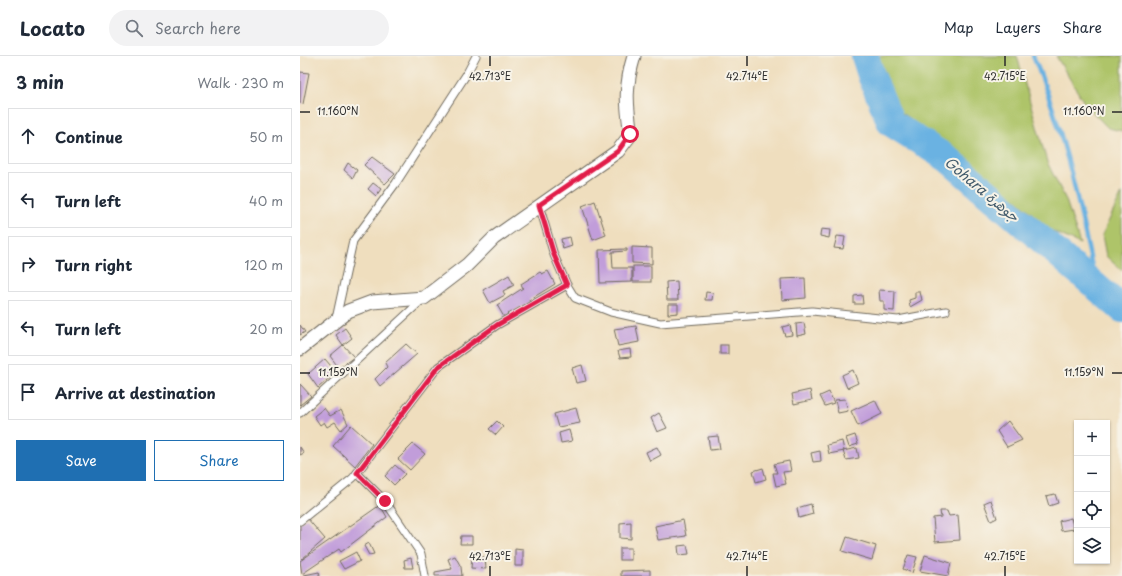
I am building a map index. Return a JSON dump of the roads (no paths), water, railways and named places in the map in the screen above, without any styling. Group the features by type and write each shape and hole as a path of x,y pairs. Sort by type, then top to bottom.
{"street":[{"path":"300,349 348,311 372,302 424,298 468,265 494,238 618,151 630,134 626,106 627,78 634,56"}],"lane":[{"path":"336,321 353,241 396,183 466,75 476,56"},
{"path":"539,205 554,255 567,285 575,298 611,312 660,323 812,312 898,320 946,311"},
{"path":"300,521 353,478 438,367 497,325 567,285"},
{"path":"300,413 424,298"},
{"path":"357,473 385,501 421,554 425,576"}],"waterway":[{"name":"Gohara جوهرة","path":"865,56 871,75 891,123 948,159 1122,309"},
{"path":"1033,56 1054,112 1070,169 1096,286"}]}
